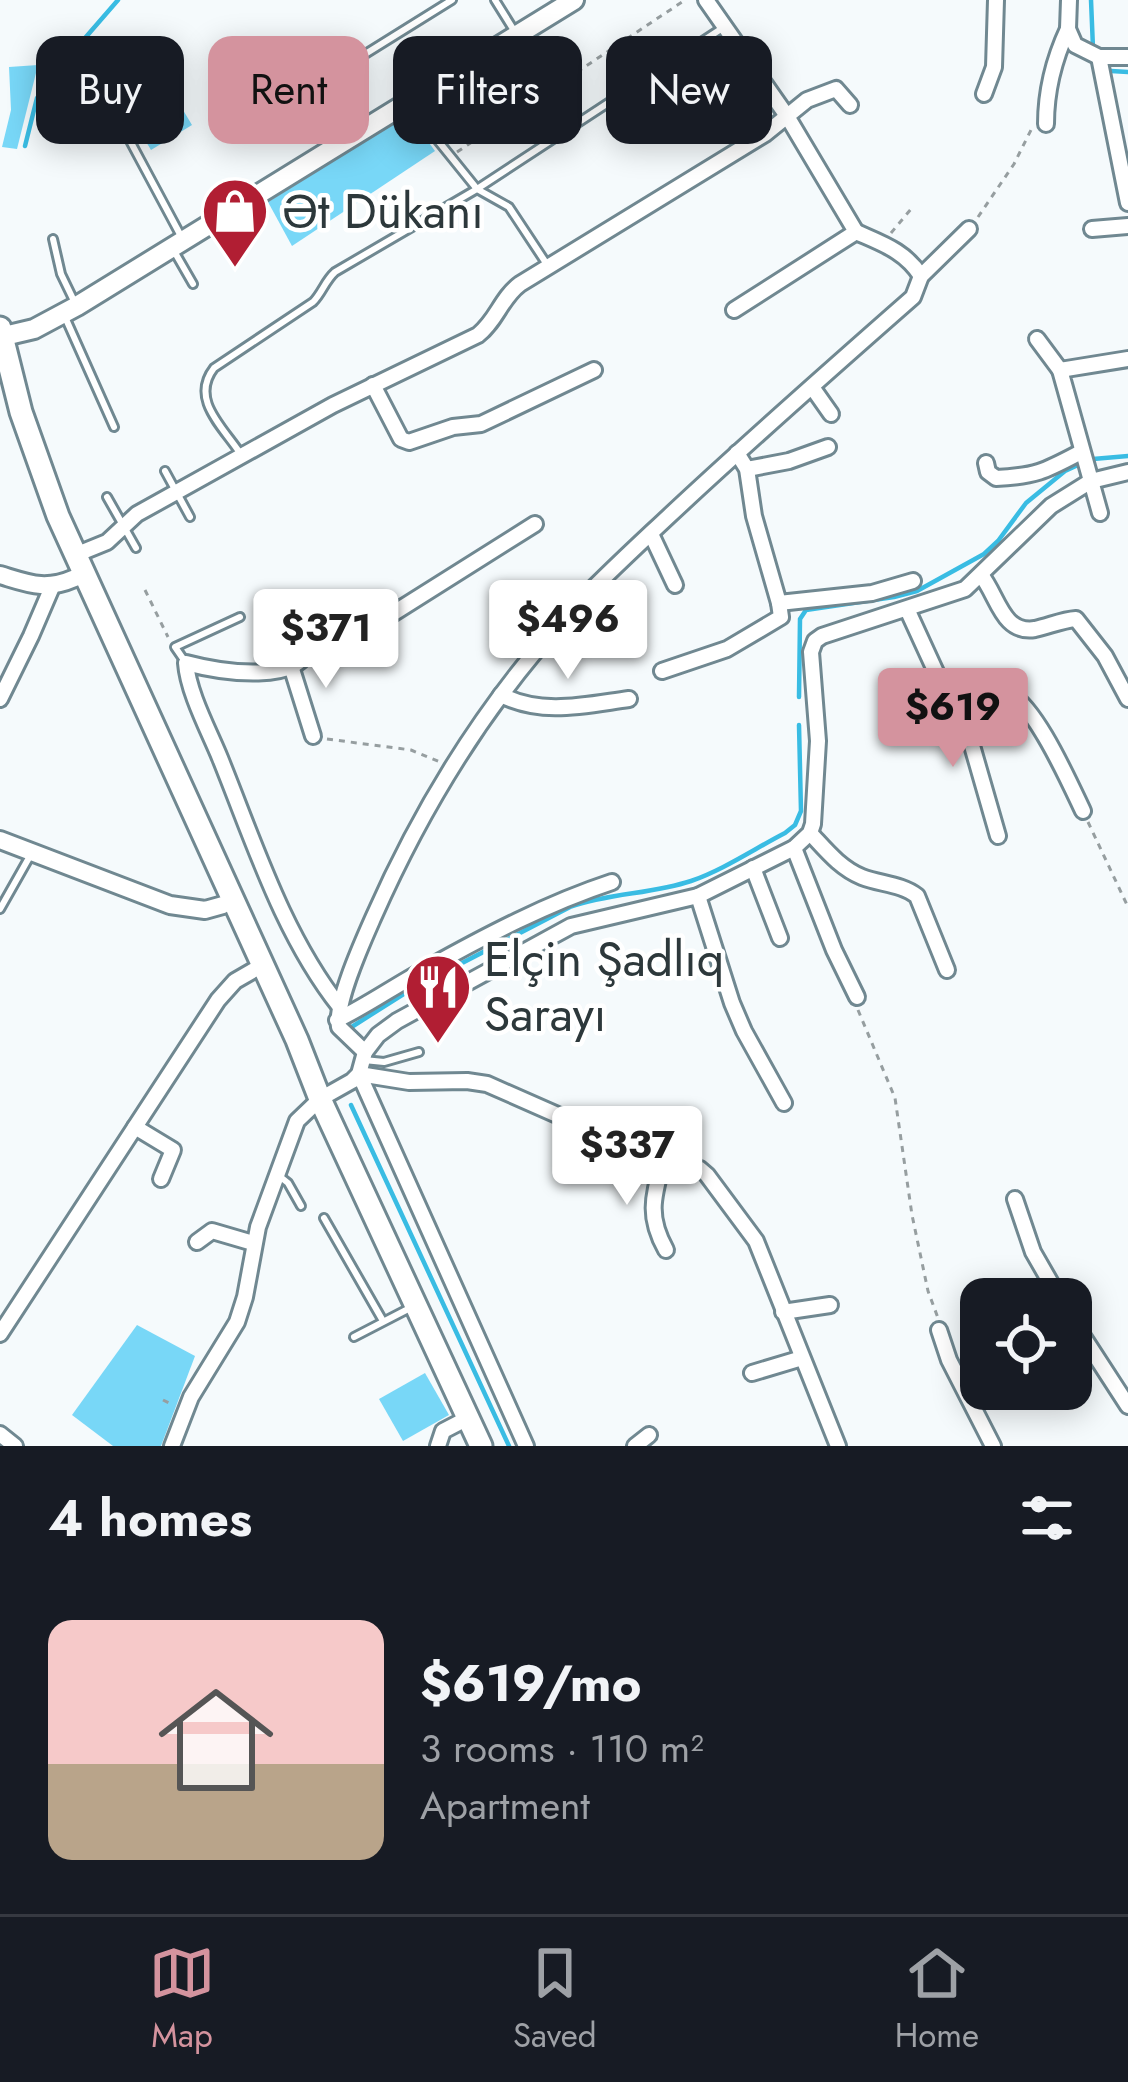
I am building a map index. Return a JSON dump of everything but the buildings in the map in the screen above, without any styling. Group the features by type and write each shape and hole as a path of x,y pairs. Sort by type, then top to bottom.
{"main road":[{"path":"517,35 568,2"},
{"path":"320,1100 223,905 75,566 28,434 1,334 34,329 70,310 393,112"},
{"path":"0,378 25,460 297,1040 472,1436"}],"street":[{"path":"706,0 787,116 856,232 905,256 921,276"},
{"path":"984,94 994,67 996,0"},
{"path":"1046,124 1046,99 1068,29 1069,0"},
{"path":"1068,29 1075,46 1099,57 1128,57"},
{"path":"1099,57 1128,203"},
{"path":"2,690 52,586 136,514 478,334 493,320 508,293 765,134 808,100 830,89 839,91 850,105"},
{"path":"1092,229 1128,226"},
{"path":"338,1013 393,872 452,768 501,695 568,614 736,453 913,297 921,276 969,229"},
{"path":"734,310 856,232"},
{"path":"1036,339 1060,370 1100,512"},
{"path":"1060,370 1128,359"},
{"path":"373,386 401,439 409,442 453,427 482,424 594,370"},
{"path":"812,387 831,415"},
{"path":"747,469 828,447"},
{"path":"986,463 996,478 1028,477 1081,452"},
{"path":"662,671 728,649 781,617 754,516 747,469 736,453"},
{"path":"172,1446 191,1397 237,1322 253,1243 296,1121 352,1082 378,1035 571,926 698,896 794,848 813,824 818,757 811,652 815,640 965,589 1051,506 1091,481 1128,472"},
{"path":"526,1446 362,1062 286,917 208,730 186,663 233,673 291,666 306,658 310,640 336,622 364,626 381,620 535,524"},
{"path":"651,533 675,585"},
{"path":"0,575 52,586"},
{"path":"981,575 1007,622 1018,628 1076,619 1105,656 1128,699"},
{"path":"779,603 872,593 913,581"},
{"path":"907,608 940,681 956,690 1002,691 1020,699 1083,811"},
{"path":"291,666 314,736"},
{"path":"956,690 998,836"},
{"path":"501,695 516,703 552,709 629,699"},
{"path":"810,833 845,868 917,896 947,970"},
{"path":"0,840 170,905 206,910 223,905"},
{"path":"794,848 857,998"},
{"path":"753,868 780,938"},
{"path":"338,1013 569,898 612,882"},
{"path":"698,896 738,1017 784,1103"},
{"path":"0,1334 218,1000 235,981 254,970"},
{"path":"362,1062 410,1082 487,1084 630,1147 700,1169 755,1241 838,1446"},
{"path":"135,1127 173,1150 161,1179"},
{"path":"664,1157 652,1205 666,1250"},
{"path":"1015,1199 1033,1252 1048,1278"},
{"path":"196,1242 212,1231 253,1243"},
{"path":"783,1312 830,1305"},
{"path":"939,1330 993,1446"},
{"path":"1092,1350 1128,1406"},
{"path":"752,1373 802,1358"},
{"path":"438,1446 443,1430 472,1436"},
{"path":"0,1434 15,1446"},
{"path":"635,1446 649,1435"}],"lane":[{"path":"369,52 452,0"},
{"path":"495,0 517,35"},
{"path":"242,456 202,391 214,368 313,302 335,272 477,189 724,27"},
{"path":"130,144 194,284"},
{"path":"440,144 477,189 508,207 549,267"},
{"path":"216,221 237,254"},
{"path":"53,239 70,310 114,427"},
{"path":"165,471 190,517"},
{"path":"107,497 136,548"},
{"path":"285,602 310,640"},
{"path":"186,663 175,647 240,617"},
{"path":"0,909 32,852"},
{"path":"362,1062 384,1062 419,1052"},
{"path":"275,1173 301,1206"},
{"path":"324,1218 383,1321"},
{"path":"354,1337 415,1305"}],"path":[{"path":"450,156 685,0"},
{"path":"969,229 1014,164 1046,99"},
{"path":"881,243 911,209"},
{"path":"145,590 175,647"},
{"path":"314,736 411,750 452,768"},
{"path":"1083,811 1128,907"},
{"path":"857,998 856,1006 896,1098 915,1230 933,1309 942,1325 939,1330"}],"shaded area":[{"path":"36,65 17,149 2,147 11,110 9,67"},
{"path":"393,123 393,144 430,144 435,151 292,246 268,202 360,144 369,144 369,139"},
{"path":"137,1325 195,1356 161,1446 113,1446 72,1415"},
{"path":"425,1373 449,1415 403,1441 379,1399"}],"waterway":[{"path":"25,146 37,98 118,0"},
{"path":"1091,0 1093,48"},
{"path":"1111,71 1128,72"},
{"path":"1093,459 1128,456"},
{"path":"799,697 800,619 806,610 917,591 984,554 1026,503 1078,465"},
{"path":"350,1028 410,990 570,907 691,881 785,833 801,811 799,725"},
{"path":"351,1105 509,1446"}],"place":[{"name":"Ət Dükanı","path":"235,270"},
{"name":"Elçin Şadlıq Sarayı","path":"438,1046"}]}
